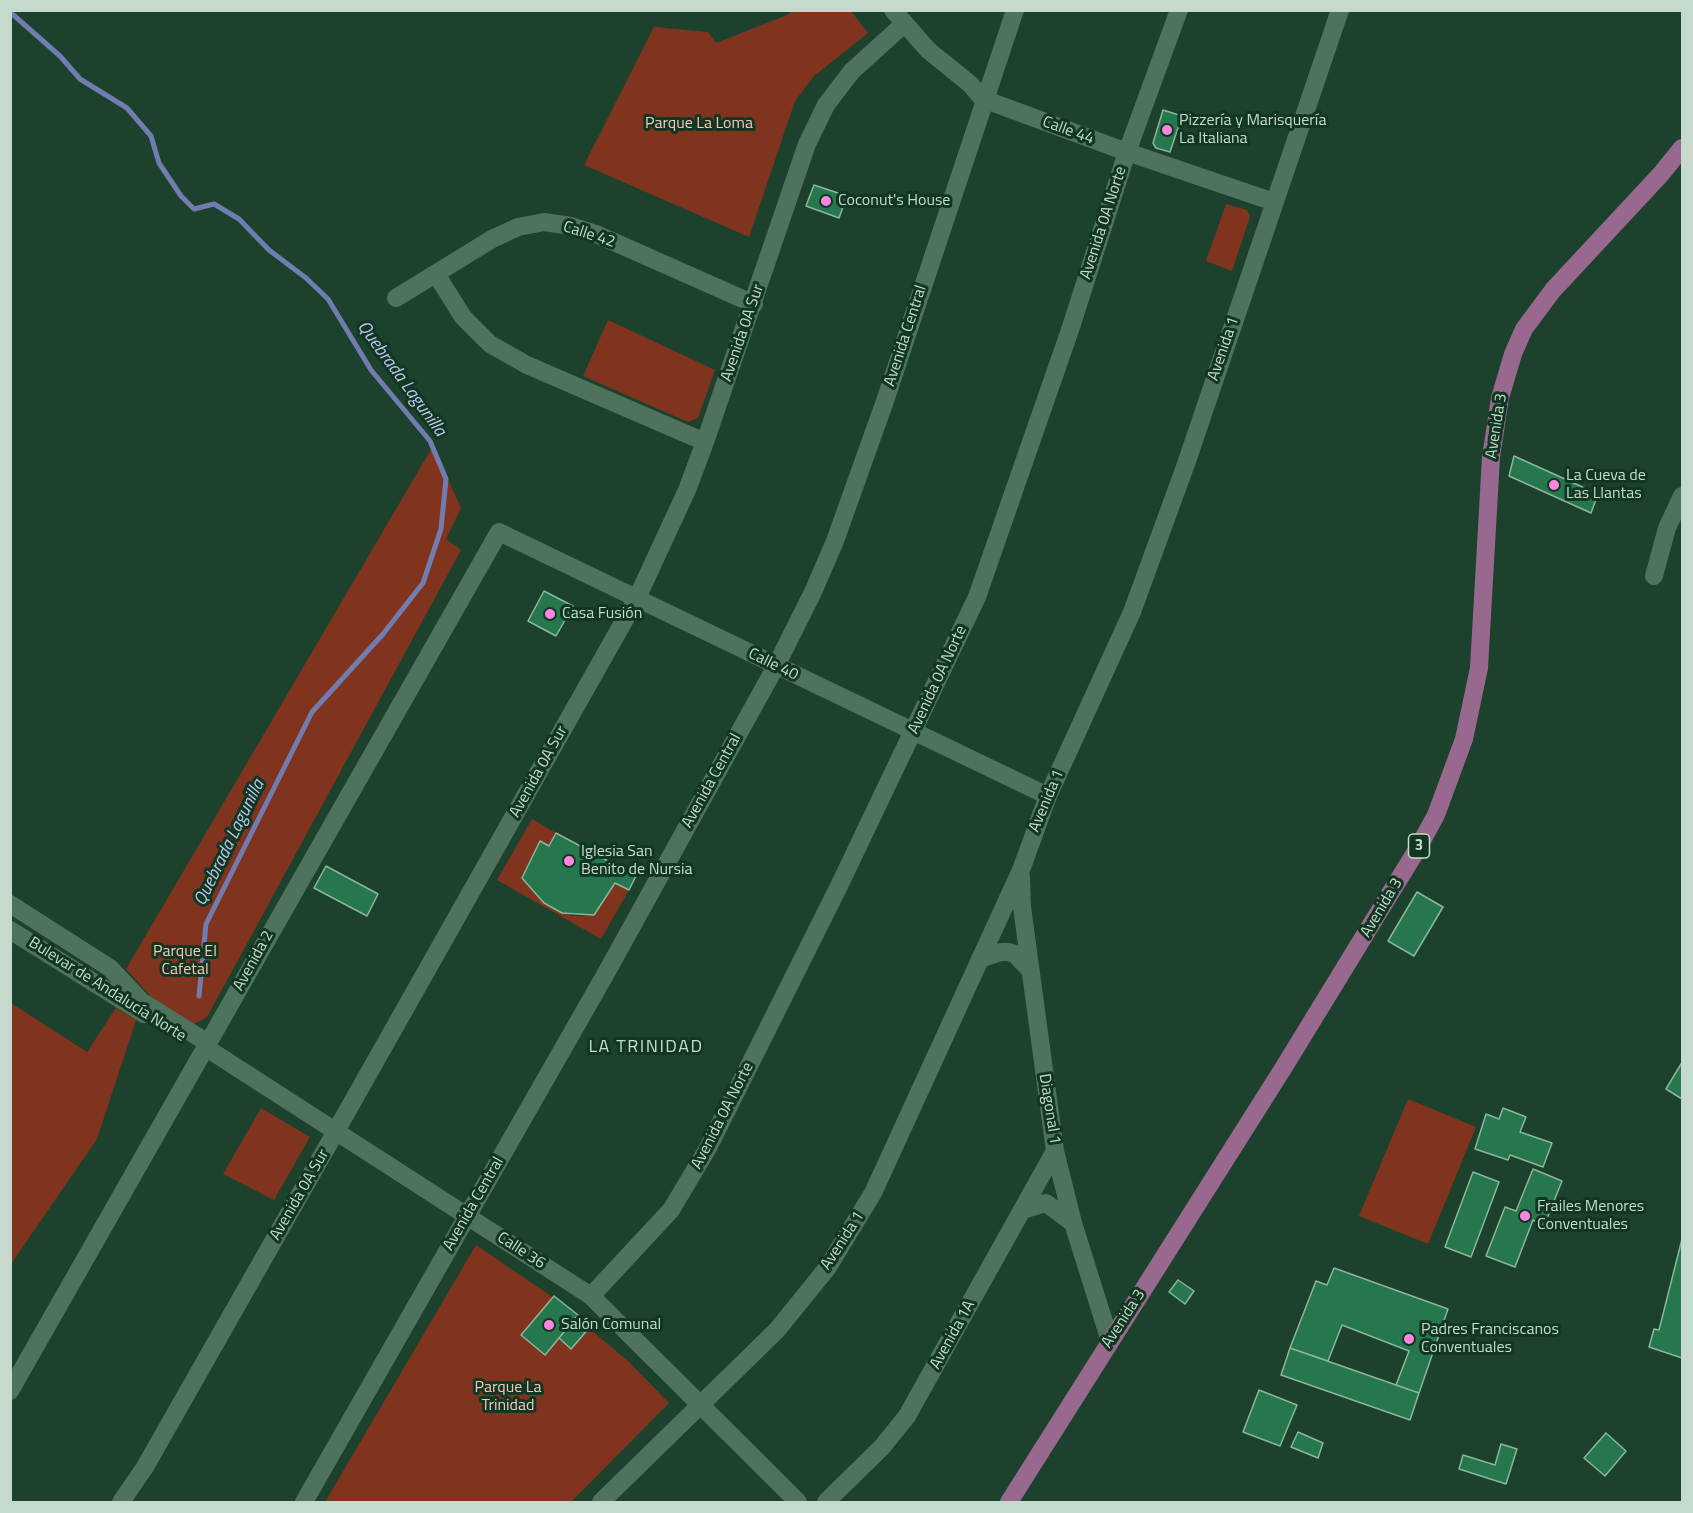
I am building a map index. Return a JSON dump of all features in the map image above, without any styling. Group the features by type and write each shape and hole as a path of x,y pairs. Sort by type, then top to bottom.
{"main road":[{"name":"Avenida 3","path":"1009,1503 1284,1067 1436,815 1464,739 1479,668 1491,457 1500,399 1513,354 1524,329 1553,290 1683,148"}],"street":[{"name":"Avenida Central","path":"304,1503 776,666 835,541 889,390 983,99 1015,10"},
{"name":"Avenida 0A Norte","path":"591,1296 652,1233 687,1187 839,886 913,732 989,564 1127,152 1179,10"},
{"name":"Avenida 1","path":"601,1503 777,1330 842,1246 878,1184 1021,870 1048,796 1136,603 1186,464 1340,10"},
{"name":"Calle 44","path":"899,17 928,50 970,84 983,99 1127,152 1274,202"},
{"name":"Avenida 0A Sur","path":"121,1503 145,1467 637,598 687,490 705,442 807,144 826,105 899,17"},
{"name":"Calle 42","path":"396,298 492,239 518,226 544,222 571,226 596,234 754,304"},
{"path":"436,274 463,317 490,344 527,365 705,442"},
{"path":"1654,576 1667,528 1683,496"},
{"name":"Calle 40","path":"499,532 1048,796"},
{"name":"Avenida 2","path":"10,1391 499,532"},
{"name":"Diagonal 1","path":"1021,870 1022,906 1055,1151 1110,1341"},
{"name":"Bulevar de Andalucía Norte","path":"10,904 110,968 142,1002 205,1047"},
{"name":"Bulevar de Andalucía Norte","path":"10,930 205,1047"},
{"path":"980,959 1001,951 1008,952 1015,954 1030,970"},
{"name":"Calle 36","path":"205,1047 591,1296 798,1503"},
{"name":"Avenida 1A","path":"826,1503 882,1447 907,1416 1055,1151"},
{"path":"1023,1210 1046,1203 1074,1223"}],"green space":[{"name":"Parque La Loma","path":"793,11 851,11 868,33 814,76 795,101 749,237 584,165 654,27 708,32 716,43"},
{"path":"1226,204 1247,210 1250,217 1232,271 1206,261"},
{"path":"608,320 715,370 698,418 688,422 583,376"},
{"name":"Parque El Cafetal","path":"433,446 461,508 446,539 461,550 207,1017 194,1024 154,1000 126,969"},
{"path":"532,819 556,833 549,846 540,842 522,878 553,909 572,916 593,915 615,883 629,890 601,939 497,880"},
{"path":"11,1003 87,1052 116,1008 136,1020 97,1139 11,1264"},
{"path":"1408,1099 1476,1127 1428,1244 1359,1216"},
{"path":"261,1108 310,1137 274,1200 223,1174"},
{"name":"Parque La Trinidad","path":"476,1245 548,1294 628,1361 669,1403 571,1502 325,1502"}],"building":[{"name":"Pizzería y Marisquería La Italiana","path":"1163,110 1182,116 1170,152 1156,148 1153,143"},
{"name":"Coconut's House","path":"814,185 847,196 839,218 806,206"},
{"name":"La Cueva de Las Llantas","path":"1514,456 1598,494 1591,513 1509,476"},
{"name":"Casa Fusión","path":"544,591 573,606 556,636 528,621"},
{"name":"Iglesia San Benito de Nursia","path":"556,833 636,876 629,890 615,883 594,915 562,913 544,903 522,878 540,841 549,846"},
{"path":"326,866 378,894 367,916 314,888"},
{"path":"1417,892 1443,907 1414,956 1388,941"},
{"path":"1682,1065 1682,1099 1666,1089"},
{"path":"1503,1108 1526,1117 1520,1132 1552,1143 1543,1167 1510,1155 1508,1160 1475,1149 1486,1114 1499,1119"},
{"name":"Frailes Menores Conventuales","path":"1533,1169 1562,1181 1544,1226 1533,1220 1515,1267 1486,1256 1505,1207 1516,1211"},
{"path":"1473,1172 1499,1182 1471,1257 1445,1247"},
{"path":"1682,1239 1682,1358 1649,1347 1654,1329 1659,1330"},
{"name":"Padres Franciscanos Conventuales","path":"1334,1268 1448,1309 1419,1393 1396,1385 1409,1351 1342,1325 1328,1361 1290,1348 1316,1281 1327,1285"},
{"path":"1178,1280 1194,1291 1185,1304 1169,1292"},
{"name":"Salón Comunal","path":"554,1296 578,1315 545,1355 521,1335"},
{"path":"578,1315 590,1327 571,1349 559,1338"},
{"path":"1290,1348 1419,1393 1410,1420 1281,1375"},
{"path":"1259,1390 1297,1405 1280,1446 1243,1432"},
{"path":"1298,1432 1323,1443 1318,1458 1291,1447"},
{"path":"1606,1433 1626,1451 1605,1476 1584,1458"},
{"path":"1501,1444 1517,1449 1506,1484 1459,1469 1463,1455 1495,1465"}],"waterway":[{"name":"Quebrada Lagunilla","path":"10,12 60,56 80,79 127,108 151,136 159,163 181,196 194,209 214,204 239,219 269,250 306,278 328,299 371,370 430,441 446,479 441,529 423,583 383,634 312,712 206,924 199,996"}],"place":[{"name":"Pizzería y Marisquería La Italiana","path":"1167,130"},
{"name":"Coconut's House","path":"826,201"},
{"name":"La Cueva de Las Llantas","path":"1554,485"},
{"name":"Casa Fusión","path":"550,614"},
{"name":"Iglesia San Benito de Nursia","path":"569,861"},
{"name":"Frailes Menores Conventuales","path":"1525,1216"},
{"name":"Salón Comunal","path":"549,1325"},
{"name":"Padres Franciscanos Conventuales","path":"1409,1339"}],"district":[{"name":"LA TRINIDAD","path":"646,1048"}]}
